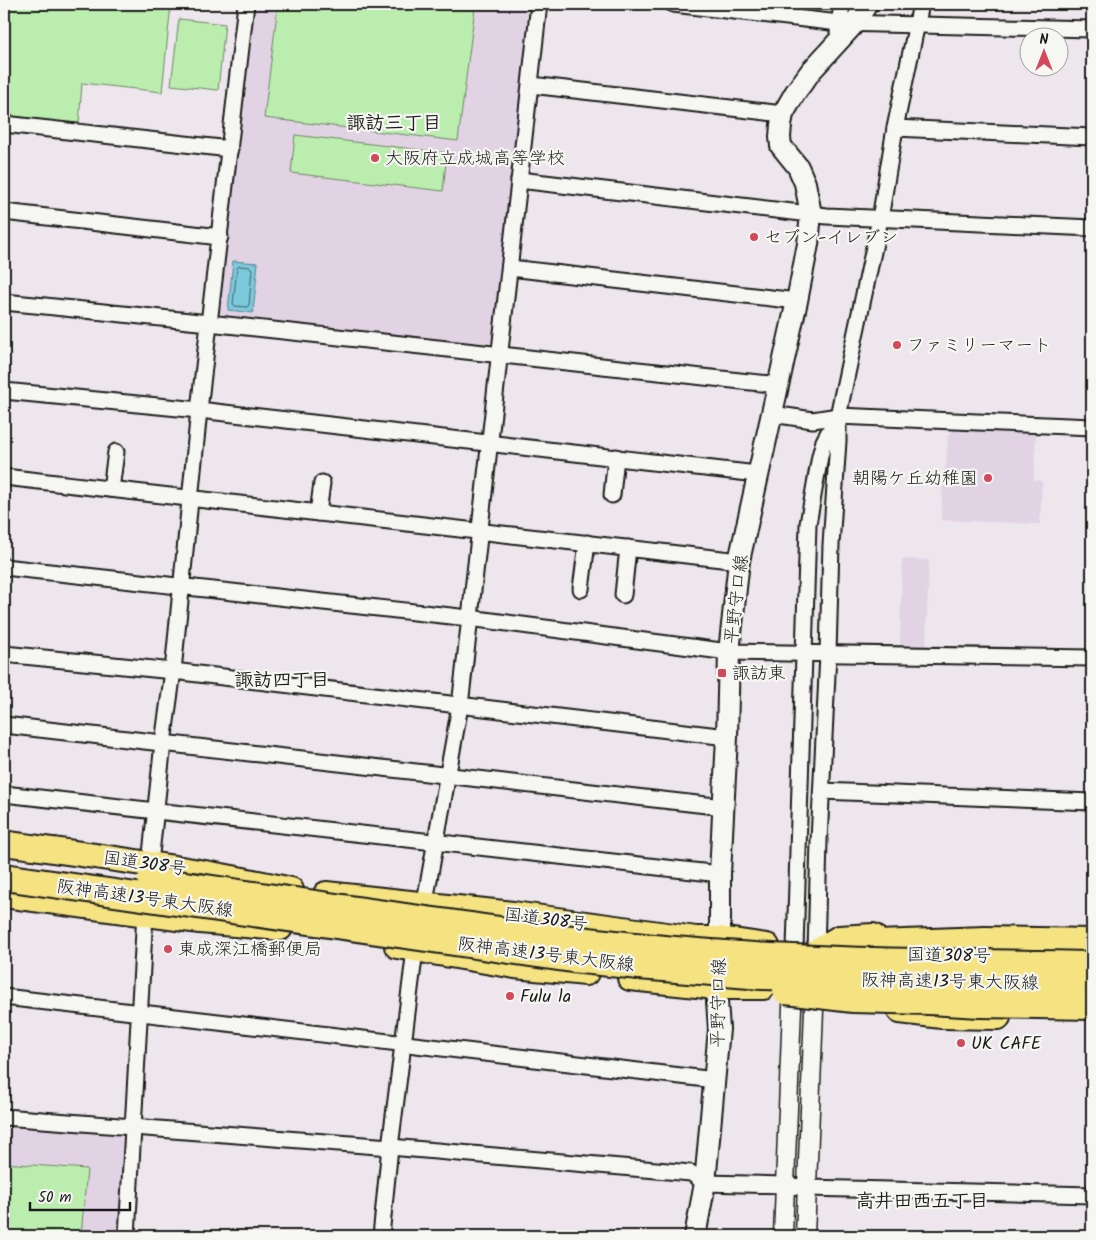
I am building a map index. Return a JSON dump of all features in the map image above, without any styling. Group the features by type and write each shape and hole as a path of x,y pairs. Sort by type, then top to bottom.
{"highway":[{"name":"国道308号","path":"4,843 150,863 232,877 297,891 425,904 696,939 720,940 806,951 1092,958"},
{"name":"阪神高速13号東大阪線","path":"4,859 470,925 641,946 769,956 1092,966"},
{"name":"阪神高速13号東大阪線","path":"4,877 468,944 639,966 762,976 1092,984"},
{"name":"国道308号","path":"4,895 200,921 293,930 515,966 716,987 982,987 1092,990"},
{"path":"806,951 839,938 953,932 1092,932"},
{"path":"641,946 734,949 985,940 1092,942"},
{"path":"468,944 572,964 830,997 929,1000 980,1004 1092,1006"},
{"path":"804,987 835,1010 910,1011 942,1016 1092,1018"}],"main road":[{"name":"平野守口線","path":"695,1236 705,1183 719,1029 716,987 720,940 720,874 729,652 739,561 757,474 779,385 808,244 810,214 805,183 798,167 781,146 780,137 783,114 811,71 836,44 847,23 868,4"}],"street":[{"path":"150,863 173,672 190,499 246,4"},
{"path":"381,1236 414,949 425,904 460,706 539,4"},
{"path":"673,4 847,23 1092,29"},
{"path":"842,4 847,23"},
{"path":"783,1236 785,1185 806,951 819,841 828,654 830,545 838,441 838,416 880,219 895,128 921,4"},
{"path":"531,85 783,114"},
{"path":"4,124 230,149"},
{"path":"895,128 1092,137"},
{"path":"520,180 827,216 1092,228"},
{"path":"4,212 220,237"},
{"path":"510,268 797,301"},
{"path":"4,302 210,322 500,356 779,385"},
{"path":"4,391 200,410 757,474"},
{"path":"772,414 814,420 838,416 1092,427"},
{"path":"806,951 804,653 808,524 820,456 824,442 838,416"},
{"path":"111,490 116,452"},
{"path":"612,495 616,458"},
{"path":"4,478 739,561"},
{"path":"318,513 322,483"},
{"path":"582,589 587,543"},
{"path":"623,595 628,548"},
{"path":"4,566 469,618 729,652 1092,658"},
{"path":"4,654 727,736"},
{"path":"4,726 724,807"},
{"path":"822,791 1092,802"},
{"path":"4,794 720,874"},
{"path":"127,1236 145,913"},
{"path":"804,987 807,1188 805,1236"},
{"path":"4,997 715,1080"},
{"path":"4,1118 390,1147 691,1174 705,1183 785,1185 807,1188 1092,1195"}],"shaded area":[{"name":"大阪府立成城高等学校","path":"254,4 531,4 493,340 487,346 225,318 219,312"},
{"name":"朝陽ケ丘幼稚園","path":"953,430 1036,433 1034,480 1042,481 1040,524 941,520 943,476 946,466 948,435"},
{"path":"902,559 929,560 926,645 900,644"},
{"path":"4,1123 117,1132 123,1139 117,1236 4,1236"}],"green space":[{"path":"4,4 171,4 162,92 82,83 79,124 4,115"},
{"path":"278,4 451,4 475,7 458,141 264,118"},
{"path":"179,19 225,24 218,90 171,85"},
{"path":"295,135 447,153 443,191 291,173"},
{"path":"4,1163 87,1169 81,1236 4,1236"}],"water":[{"path":"233,261 258,263 253,313 228,310"}],"place":[{"name":"大阪府立成城高等学校","path":"375,158"},
{"name":"セブン-イレブン","path":"754,237"},
{"name":"ファミリーマート","path":"897,345"},
{"name":"朝陽ケ丘幼稚園","path":"988,478"},
{"name":"諏訪東","path":"722,673"},
{"name":"東成深江橋郵便局","path":"168,949"},
{"name":"Fulu la","path":"510,996"},
{"name":"UK CAFE","path":"961,1043"}],"district":[{"name":"諏訪三丁目","path":"394,122"},
{"name":"諏訪四丁目","path":"282,679"},
{"name":"高井田西五丁目","path":"922,1200"}]}
